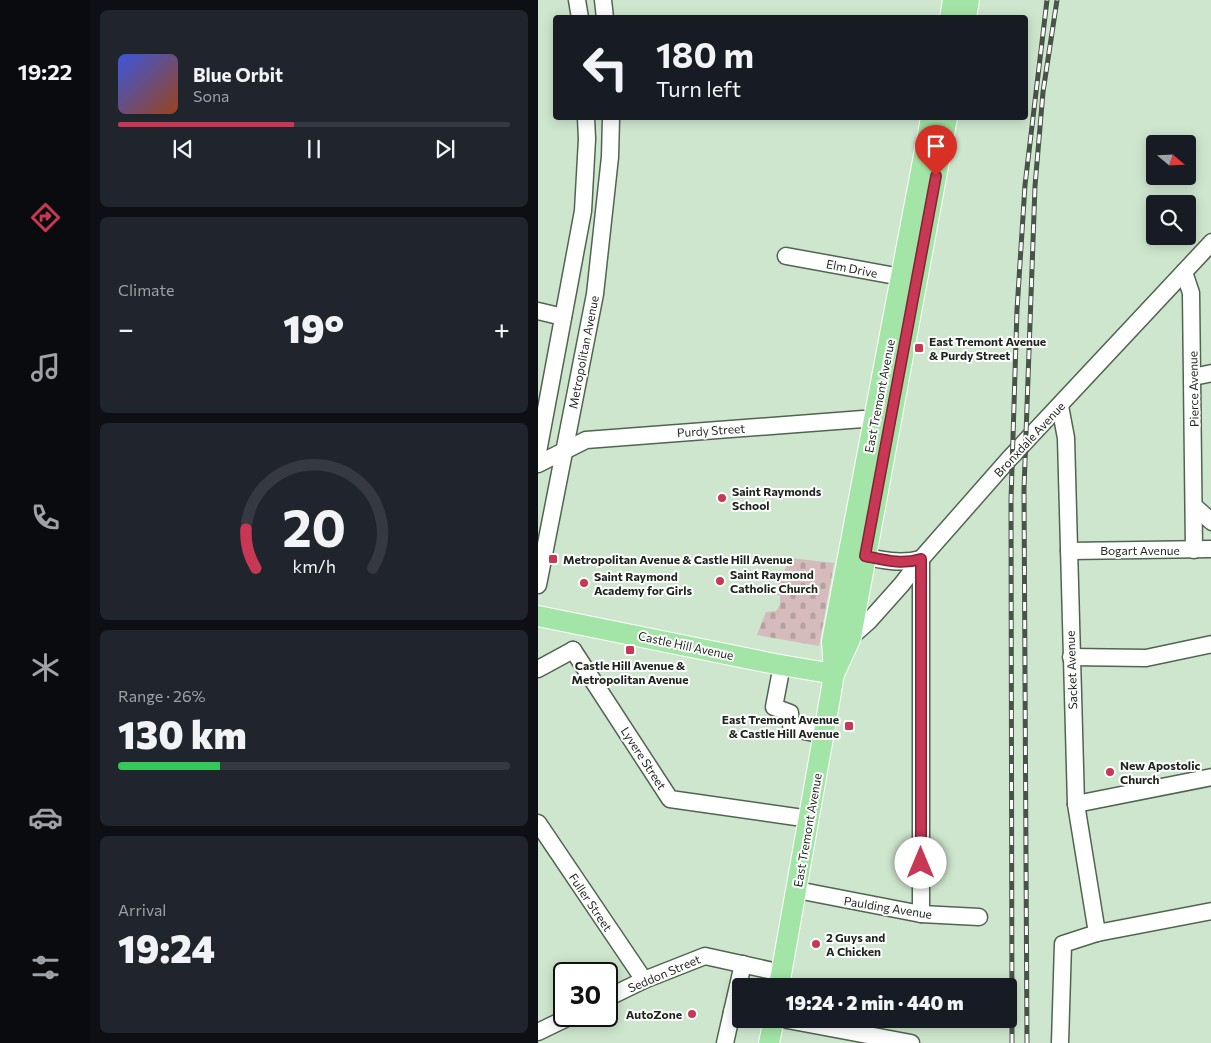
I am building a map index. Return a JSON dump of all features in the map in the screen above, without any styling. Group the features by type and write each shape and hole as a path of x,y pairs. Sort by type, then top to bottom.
{"main road":[{"path":"950,15 953,0"},
{"path":"967,15 970,0"},
{"name":"East Tremont Avenue","path":"931,120 934,144"},
{"name":"East Tremont Avenue","path":"781,978 834,674 832,641 857,554 934,144 946,120"},
{"name":"East Tremont Avenue","path":"834,674 851,638 857,554"},
{"name":"Castle Hill Avenue","path":"538,616 834,674"},
{"path":"769,1043 772,1028"}],"street":[{"path":"577,0 580,15"},
{"path":"603,0 605,15"},
{"name":"Metropolitan Avenue","path":"538,452 583,207 586,120"},
{"name":"Metropolitan Avenue","path":"538,585 595,294 610,157 611,120"},
{"path":"583,207 605,210"},
{"name":"Bronxdale Avenue","path":"851,638 902,584 921,559 1010,459 1212,242"},
{"name":"Elm Drive","path":"786,256 909,278"},
{"name":"Pierce Avenue","path":"1184,272 1191,293 1194,550"},
{"path":"538,311 563,317"},
{"path":"1193,377 1212,374"},
{"name":"Sacket Avenue","path":"1060,406 1066,438 1076,804 1097,933"},
{"name":"Purdy Street","path":"538,464 586,440 863,419 882,422"},
{"path":"1194,506 1212,505"},
{"path":"1194,506 1212,522"},
{"name":"Bogart Avenue","path":"1069,550 1212,549"},
{"path":"857,554 898,563 921,559 921,914"},
{"path":"538,670 573,650 577,623"},
{"path":"1071,657 1146,658 1212,644"},
{"name":"Lyvere Street","path":"573,650 670,799 810,819"},
{"path":"782,665 774,707 790,713 791,725 798,730 824,735"},
{"path":"1076,804 1212,777"},
{"name":"Fuller Street","path":"538,823 644,980"},
{"name":"Paulding Avenue","path":"797,890 921,914 979,917"},
{"path":"1060,1043 1063,944 1097,933 1212,910"},
{"name":"Seddon Street","path":"618,993 644,980 706,956 742,964 776,978"},
{"path":"740,978 742,964"},
{"path":"540,1027 553,1022"},
{"path":"725,1043 732,1024"},
{"path":"830,1028 911,1043"}],"green space":[{"path":"790,558 834,563 819,646 757,635 766,612 776,611 780,605 780,596 775,593"}],"railway":[{"path":"1012,1043 1011,500 1017,310 1025,185 1047,0"},
{"path":"1027,1043 1024,489 1035,186 1043,92 1057,0"}],"place":[{"name":"East Tremont Avenue & Purdy Street","path":"919,348"},
{"name":"Saint Raymonds School","path":"722,498"},
{"name":"Metropolitan Avenue & Castle Hill Avenue","path":"553,559"},
{"name":"Saint Raymond Catholic Church","path":"720,581"},
{"name":"Saint Raymond Academy for Girls","path":"584,583"},
{"name":"Castle Hill Avenue & Metropolitan Avenue","path":"630,650"},
{"name":"East Tremont Avenue & Castle Hill Avenue","path":"849,726"},
{"name":"New Apostolic Church","path":"1110,772"},
{"name":"2 Guys and A Chicken","path":"816,944"},
{"name":"AutoZone","path":"692,1014"}],"route":[{"path":"921,863 921,559 898,563 865,556 936,176"}]}
